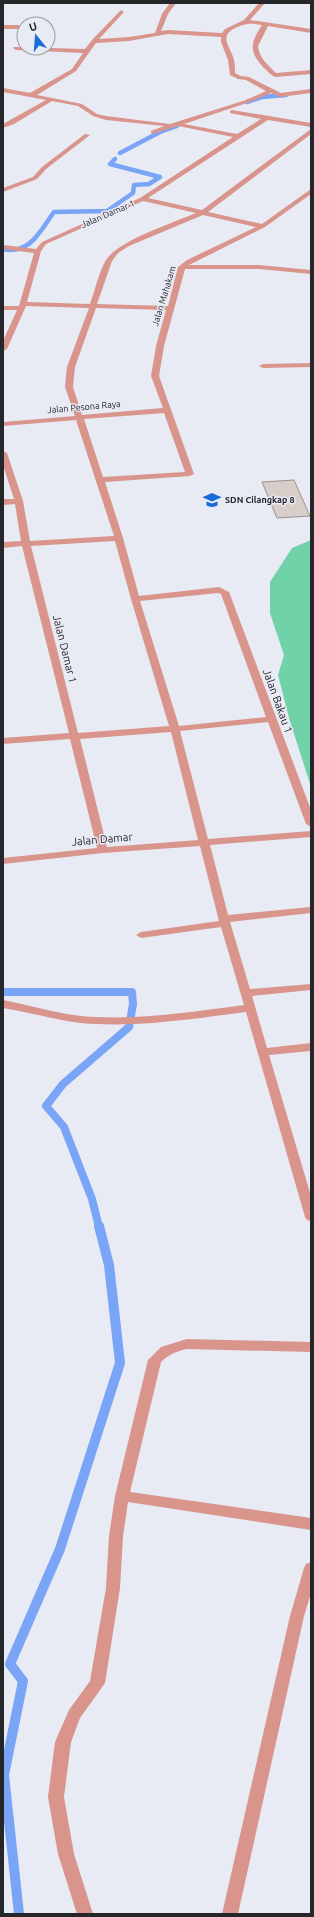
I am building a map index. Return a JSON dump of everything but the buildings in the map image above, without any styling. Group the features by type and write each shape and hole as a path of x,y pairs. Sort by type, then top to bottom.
{"street":[{"path":"158,33 166,14 173,3"},
{"path":"262,3 246,22 228,30 224,35 224,42 231,60 232,74 240,78 247,78 280,95 311,91"},
{"path":"32,95 74,70 94,41 121,12"},
{"path":"246,22 311,31"},
{"path":"266,24 257,37 254,45 258,58 275,74 311,72"},
{"path":"3,27 16,27"},
{"path":"94,41 128,39 158,33 224,35"},
{"path":"56,49 88,50"},
{"path":"3,90 80,106 95,115 106,118 172,125"},
{"path":"153,132 248,101 270,91"},
{"path":"3,126 12,123 52,99"},
{"path":"232,112 311,124"},
{"name":"Jalan Damar 1","path":"38,250 50,239 142,199 266,118"},
{"path":"181,125 238,136"},
{"path":"311,131 204,212 127,245 116,252 109,260 94,306 71,367 69,387 119,538 135,600 175,729 224,921 311,1217"},
{"path":"3,190 35,178 44,168 87,135"},
{"name":"Jalan Mahakam","path":"99,480 190,474 155,376 160,346 182,267 188,261 263,226 311,190"},
{"path":"142,199 263,226"},
{"path":"3,247 38,250 22,306 3,349"},
{"path":"182,267 259,267 311,272"},
{"path":"3,308 22,306 94,306 171,308"},
{"path":"263,366 311,365"},
{"name":"Jalan Pesona Raya","path":"3,424 167,410"},
{"name":"Jalan Damar 1","path":"3,453 5,466 19,501 26,544 103,850"},
{"path":"3,502 19,501"},
{"path":"3,545 119,538"},
{"name":"Jalan Bakau 1","path":"135,600 219,590 225,592 311,824"},
{"path":"3,741 175,729 272,719"},
{"name":"Jalan Damar","path":"3,861 103,850 204,844 311,834"},
{"path":"141,935 224,921 311,910"},
{"path":"245,993 311,987"},
{"path":"3,1004 74,1018 123,1020 136,1020 250,1008"},
{"path":"262,1052 311,1047"},
{"path":"85,1914 66,1854 56,1797 63,1742 74,1715 97,1683 113,1588 116,1536 122,1496 155,1360 162,1352 173,1346 187,1344 311,1346"},
{"path":"122,1496 311,1524"},
{"path":"230,1914 297,1616 311,1568"}],"green space":[{"path":"311,540 311,787 289,718 278,675 284,655 270,613 270,582 292,548"}],"waterway":[{"path":"247,102 262,97 286,95"},
{"path":"120,153 160,132 177,126"},
{"path":"3,249 12,250 27,245 39,234 54,212 107,211 133,193 134,185 149,184 160,177 110,164 115,159"},
{"path":"3,992 132,992 133,1004 129,1027 63,1084 46,1106 64,1127 92,1199 99,1227"},
{"path":"19,1914 4,1775 23,1681 10,1664 60,1549 120,1363 109,1265 99,1226"}],"place":[{"name":"SDN Cilangkap 8","path":"212,500"}]}
